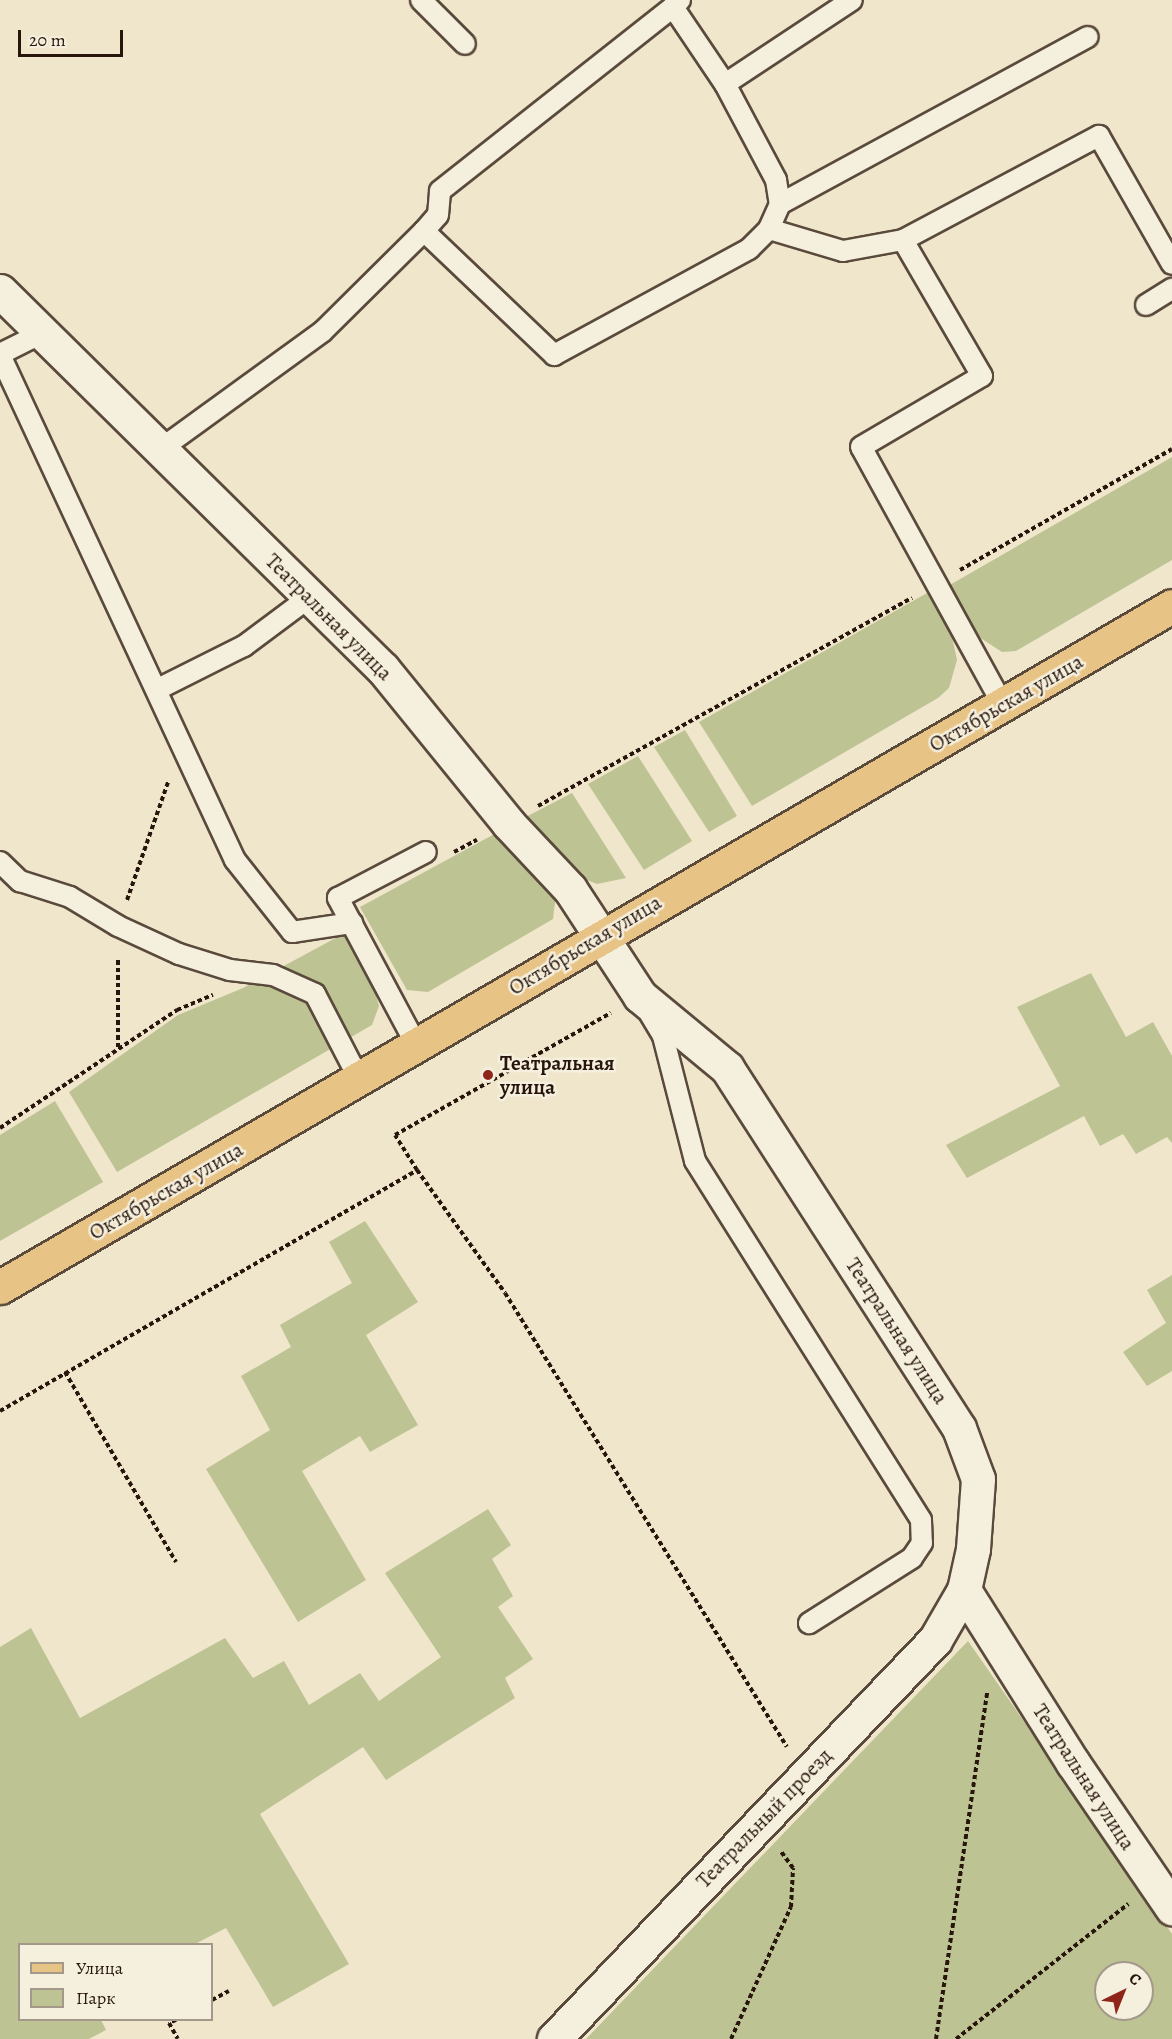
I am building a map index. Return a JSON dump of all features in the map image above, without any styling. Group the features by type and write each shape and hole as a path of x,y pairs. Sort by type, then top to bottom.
{"main road":[{"name":"Октябрьская улица","path":"0,1287 417,1046 602,934 1172,606"}],"street":[{"name":"Театральная улица","path":"0,291 158,451 311,596 383,669 508,823 570,889 602,934 640,996 727,1068 959,1428 978,1479 973,1549 964,1590 1073,1763 1163,1895"},
{"name":"Театральный проезд","path":"554,2039 935,1640 964,1590"}],"lane":[{"path":"421,0 465,44"},
{"path":"725,84 852,0"},
{"path":"158,451 322,332 438,215 440,191 677,3 725,84 776,180 780,204 769,229 749,249 554,355 424,231"},
{"path":"780,204 1088,37"},
{"path":"769,229 843,250 903,240 1099,136 1172,264"},
{"path":"903,240 982,376 861,447 1003,705"},
{"path":"1146,305 1172,289"},
{"path":"40,334 0,354 158,689 235,860 292,932 352,923"},
{"path":"158,689 244,646 311,596"},
{"path":"417,1046 338,898 426,852"},
{"path":"0,862 20,881 70,897 118,926 179,954 266,975 315,994 359,1079"},
{"path":"640,996 663,1036 695,1161 921,1520 922,1543 912,1558 808,1623"}],"path":[{"path":"447,856 1172,449"},
{"path":"118,1047 118,926 182,742"},
{"path":"0,1128 59,1091 118,1047 177,1010 266,975"},
{"path":"640,996 395,1135 417,1170 505,1293 805,1776"},
{"path":"0,1411 417,1170"},
{"path":"64,1372 176,1562"},
{"path":"936,2039 995,1639"},
{"path":"731,2039 791,1907 793,1868 761,1822"},
{"path":"956,2039 1163,1895"},
{"path":"213,1999 229,1991"},
{"path":"172,2021 169,2023 178,2039"}],"green space":[{"path":"1172,457 1172,560 1016,651 1002,652 979,637 948,586"},
{"path":"927,593 952,637 957,660 949,688 938,698 752,806 699,722"},
{"path":"685,730 737,816 709,832 654,747"},
{"path":"638,756 692,841 644,870 588,784"},
{"path":"572,793 626,878 597,884 582,878 520,820"},
{"path":"500,831 556,894 553,919 428,992 407,990 360,907"},
{"path":"343,934 376,995 379,1006 372,1025 117,1172 69,1092 178,1015 243,988"},
{"path":"1091,973 1126,1037 1153,1022 1172,1056 1172,1143 1167,1137 1136,1154 1123,1134 1100,1146 1084,1116 967,1178 946,1145 1060,1086 1017,1007"},
{"path":"55,1101 103,1182 0,1241 0,1135"},
{"path":"365,1221 418,1302 366,1335 418,1425 370,1452 360,1436 302,1471 366,1580 298,1622 206,1469 270,1430 241,1376 291,1347 280,1325 352,1283 329,1242"},
{"path":"1172,1275 1172,1371 1147,1386 1123,1352 1166,1323 1147,1290"},
{"path":"488,1509 511,1545 492,1559 513,1596 498,1607 533,1659 505,1678 515,1698 386,1780 363,1747 260,1814 349,1964 273,2007 226,1928 197,1943 18,1943 18,2021 102,2021 106,2030 89,2039 0,2039 0,1647 31,1628 80,1718 225,1638 253,1678 284,1661 309,1705 360,1673 379,1701 441,1657 385,1573"},
{"path":"968,1641 1172,1934 1172,2039 586,2039"}],"place":[{"name":"Театральная улица","path":"488,1075"}]}
